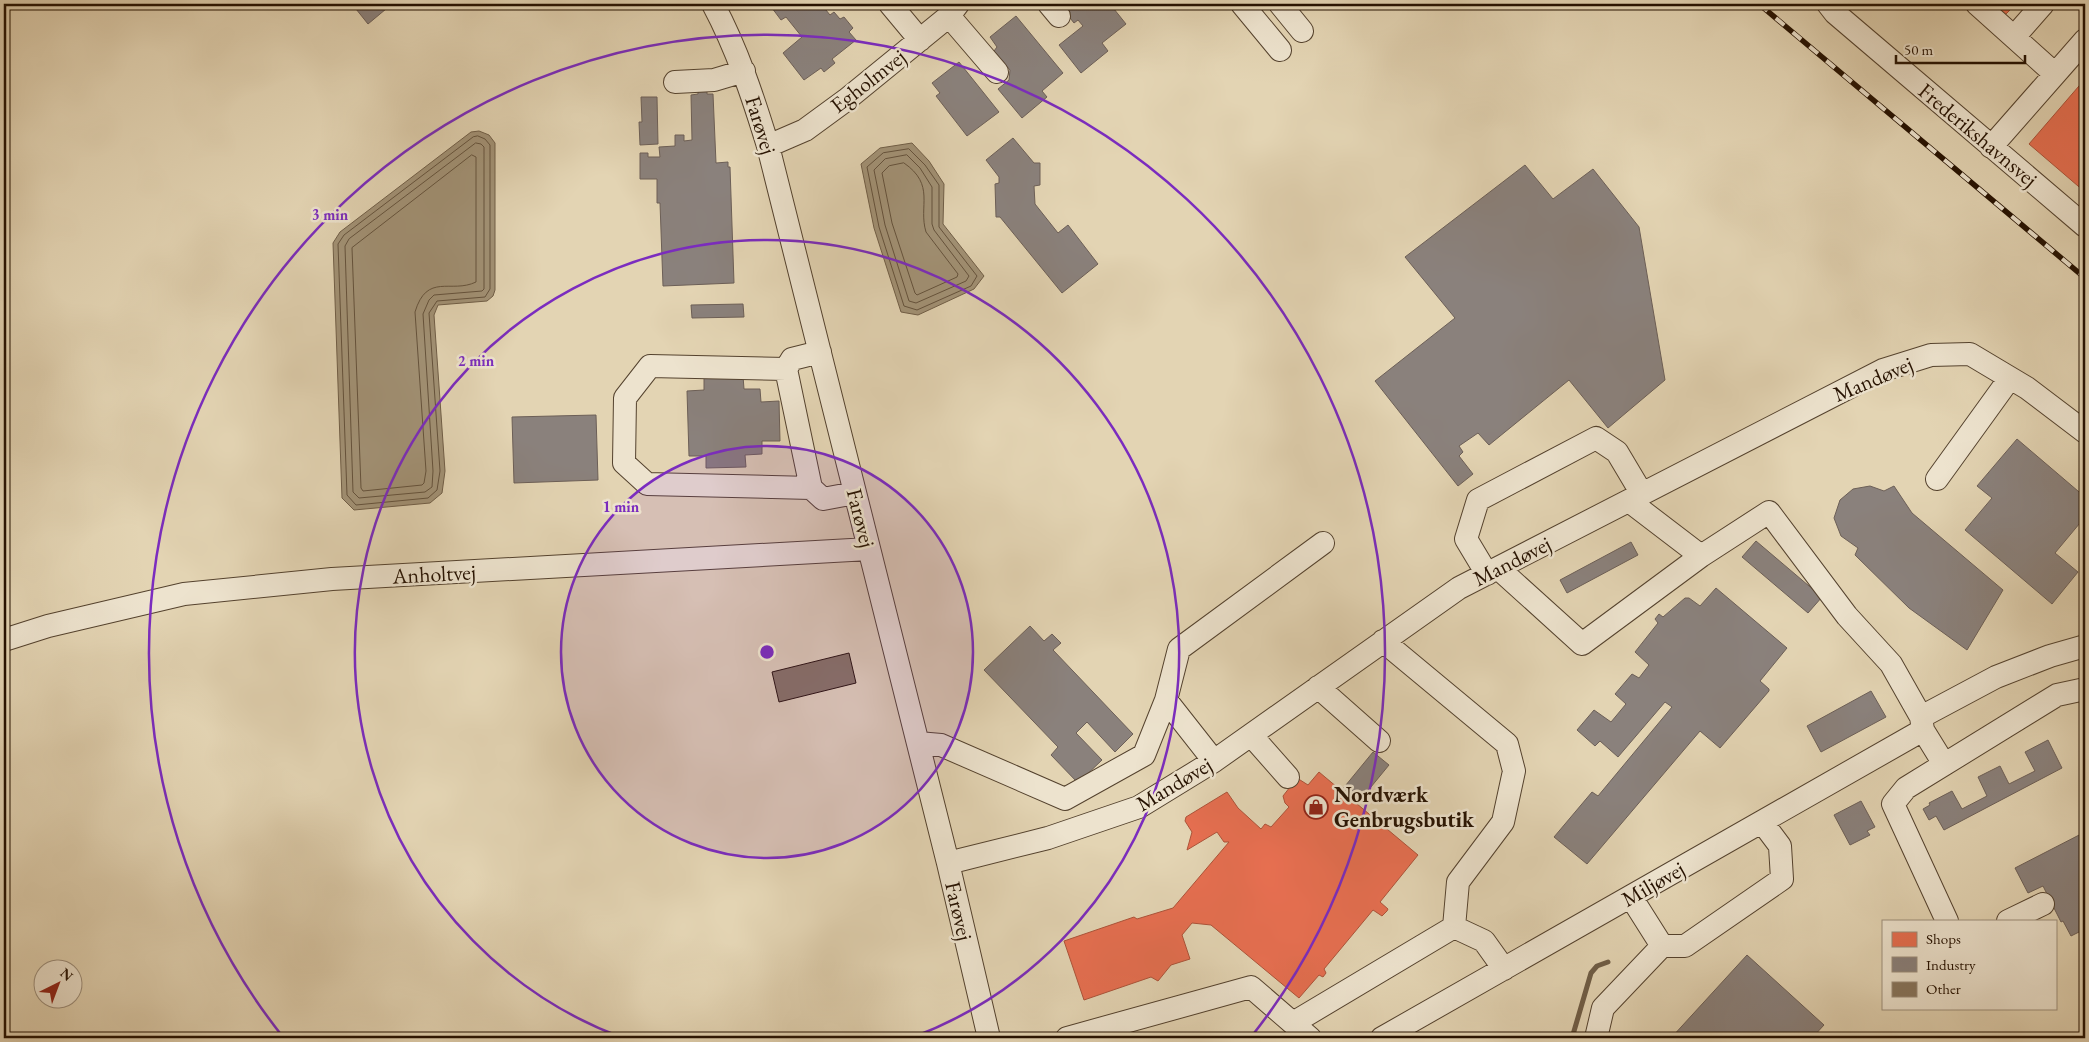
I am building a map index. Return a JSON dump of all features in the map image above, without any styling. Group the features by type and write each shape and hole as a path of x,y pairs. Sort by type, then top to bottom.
{"street":[{"name":"Farøvej","path":"713,4 728,31 744,71 768,146 948,863 989,1038"},
{"path":"890,4 920,40"},
{"path":"1242,4 1280,50"},
{"path":"1280,4 1302,31"},
{"name":"Frederikshavnsvej","path":"1828,4 1835,13 2085,226"},
{"path":"1976,4 2055,74"},
{"path":"2014,37 2043,4"},
{"path":"954,10 997,72"},
{"name":"Egholmvej","path":"768,146 805,130 920,40 954,10"},
{"path":"1991,147 2085,40"},
{"path":"676,82 714,80 744,71"},
{"path":"820,352 792,359 786,369 811,488 823,499 855,493"},
{"name":"Mandøvej","path":"948,863 1048,838 1139,807 1214,761 1459,588 1883,370 1931,355 1970,354 2027,388 2085,432"},
{"path":"786,369 650,366 625,398 624,463 647,484 811,488"},
{"path":"1937,479 2010,378"},
{"path":"1700,556 1635,498 1617,452 1596,438 1478,500 1466,539 1492,571 1582,644 1700,556 1769,512 1847,616 1890,664 1944,764"},
{"path":"918,743 941,745 1065,799 1144,755 1166,700 1179,650 1323,542"},
{"name":"Anholtvej","path":"4,640 48,626 184,594 332,579 869,549"},
{"path":"1383,641 1506,744 1514,771 1503,822 1458,882 1454,926"},
{"path":"1922,724 1996,677 2084,645"},
{"path":"1318,687 1379,741"},
{"path":"1947,920 1893,804 1906,788 2057,695 2085,689"},
{"path":"1166,700 1214,761"},
{"name":"Miljøvej","path":"1382,1038 1762,822 1922,724"},
{"path":"1251,734 1288,777"},
{"path":"1596,1038 1603,1008 1662,946 1685,946 1782,879 1780,846 1762,822"},
{"path":"1630,897 1662,946"},
{"path":"2010,920 2043,904"},
{"path":"1454,926 1484,941 1504,969"},
{"path":"1293,1023 1454,926"},
{"path":"1067,1038 1251,987 1310,1038"}],"water":[{"path":"479,131 489,135 495,143 495,290 493,296 487,301 438,305 434,315 445,471 442,493 430,503 354,510 342,498 333,243 340,232 471,132"},
{"path":"912,143 929,161 944,184 943,224 984,276 974,289 918,315 901,312 874,228 861,164 880,148"}],"building: Shops":[{"path":"1992,4 2016,4 2005,15"},
{"path":"2085,79 2085,192 2029,144"},
{"path":"1319,772 1418,855 1380,902 1388,909 1387,911 1382,916 1373,910 1324,969 1326,973 1323,977 1319,975 1299,998 1211,925 1192,923 1182,935 1190,959 1171,965 1158,981 1151,977 1084,1000 1064,941 1134,917 1137,919 1173,908 1229,842 1224,842 1217,832 1187,850 1192,832 1185,821 1186,817 1227,792 1238,808 1261,829 1265,824 1271,827 1289,807 1285,803 1283,796 1297,778 1308,785"}],"building: Industry":[{"path":"352,4 392,4 368,24"},
{"path":"769,4 821,4 830,15 834,12 840,19 844,17 853,28 849,32 856,40 832,59 835,63 824,72 821,68 804,80 783,53 802,37 786,17 781,20"},
{"path":"1059,4 1110,4 1126,24 1102,43 1108,51 1081,73 1059,45 1083,26 1078,20 1074,23"},
{"path":"1016,16 1063,73 1042,91 1047,97 1022,118 998,89 1009,80 1010,70 994,51 997,47 990,37"},
{"path":"959,62 999,112 967,136 936,96 940,93 932,83"},
{"path":"707,90 707,94 713,94 716,163 728,162 728,167 730,167 734,283 663,286 660,203 657,203 657,179 640,179 640,153 648,153 648,157 660,157 659,147 675,146 675,135 684,135 684,141 692,140 691,95 698,94 698,91"},
{"path":"641,97 657,97 658,144 640,145 639,122 642,122"},
{"path":"1013,138 1034,163 1040,163 1040,185 1034,186 1035,204 1058,233 1068,225 1098,264 1062,293 1000,217 996,217 995,184 999,183 999,177 986,160"},
{"path":"1525,165 1553,199 1593,169 1639,227 1665,380 1608,428 1569,380 1489,445 1478,433 1459,446 1463,452 1459,456 1473,474 1458,486 1375,381 1455,318 1405,257"},
{"path":"743,304 744,317 692,318 691,305"},
{"path":"743,376 744,389 760,389 761,402 779,401 780,441 762,441 762,454 745,455 746,467 706,468 706,456 689,456 687,391 704,390 704,377"},
{"path":"596,415 598,480 514,483 512,417"},
{"path":"2017,439 2085,497 2085,517 2055,553 2078,572 2052,604 1965,530 1992,498 1977,486"},
{"path":"1870,486 1884,491 1894,486 1912,513 2003,590 1967,650 1909,608 1855,555 1858,548 1841,536 1834,518 1840,500 1853,489"},
{"path":"1756,541 1822,597 1808,613 1742,557"},
{"path":"1631,542 1638,555 1567,593 1560,580"},
{"path":"1716,588 1787,648 1760,681 1769,691 1720,748 1700,731 1587,864 1554,837 1592,792 1598,796 1672,707 1665,702 1618,757 1600,741 1595,746 1577,730 1594,710 1611,722 1626,704 1615,694 1632,674 1639,678 1649,665 1635,652 1658,623 1655,619 1659,614 1663,617 1685,598 1689,598 1700,606"},
{"path":"1030,626 1044,641 1052,634 1061,643 1053,650 1133,734 1115,752 1087,722 1076,733 1102,760 1078,783 1051,755 1058,747 984,670"},
{"path":"1871,691 1886,717 1821,752 1807,726"},
{"path":"2048,740 2062,768 1944,830 1936,816 1929,820 1923,809 1930,805 1929,803 1952,791 1962,809 1987,796 1978,777 2000,766 2009,784 2035,771 2025,752"},
{"path":"1373,752 1389,765 1357,804 1341,791"},
{"path":"1861,801 1875,827 1867,831 1870,835 1850,845 1834,815"},
{"path":"2085,832 2085,929 2071,936 2063,921 2061,922 2043,886 2028,893 2015,868"},
{"path":"1747,955 1824,1025 1812,1038 1671,1038"}],"building: Other":[{"path":"849,653 856,683 779,702 772,672"}],"waterway":[{"path":"1572,1038 1591,973 1597,966 1608,962"}],"railway":[{"path":"1759,4 2085,278"}],"place":[{"name":"Nordværk Genbrugsbutik","path":"1316,807"}]}
